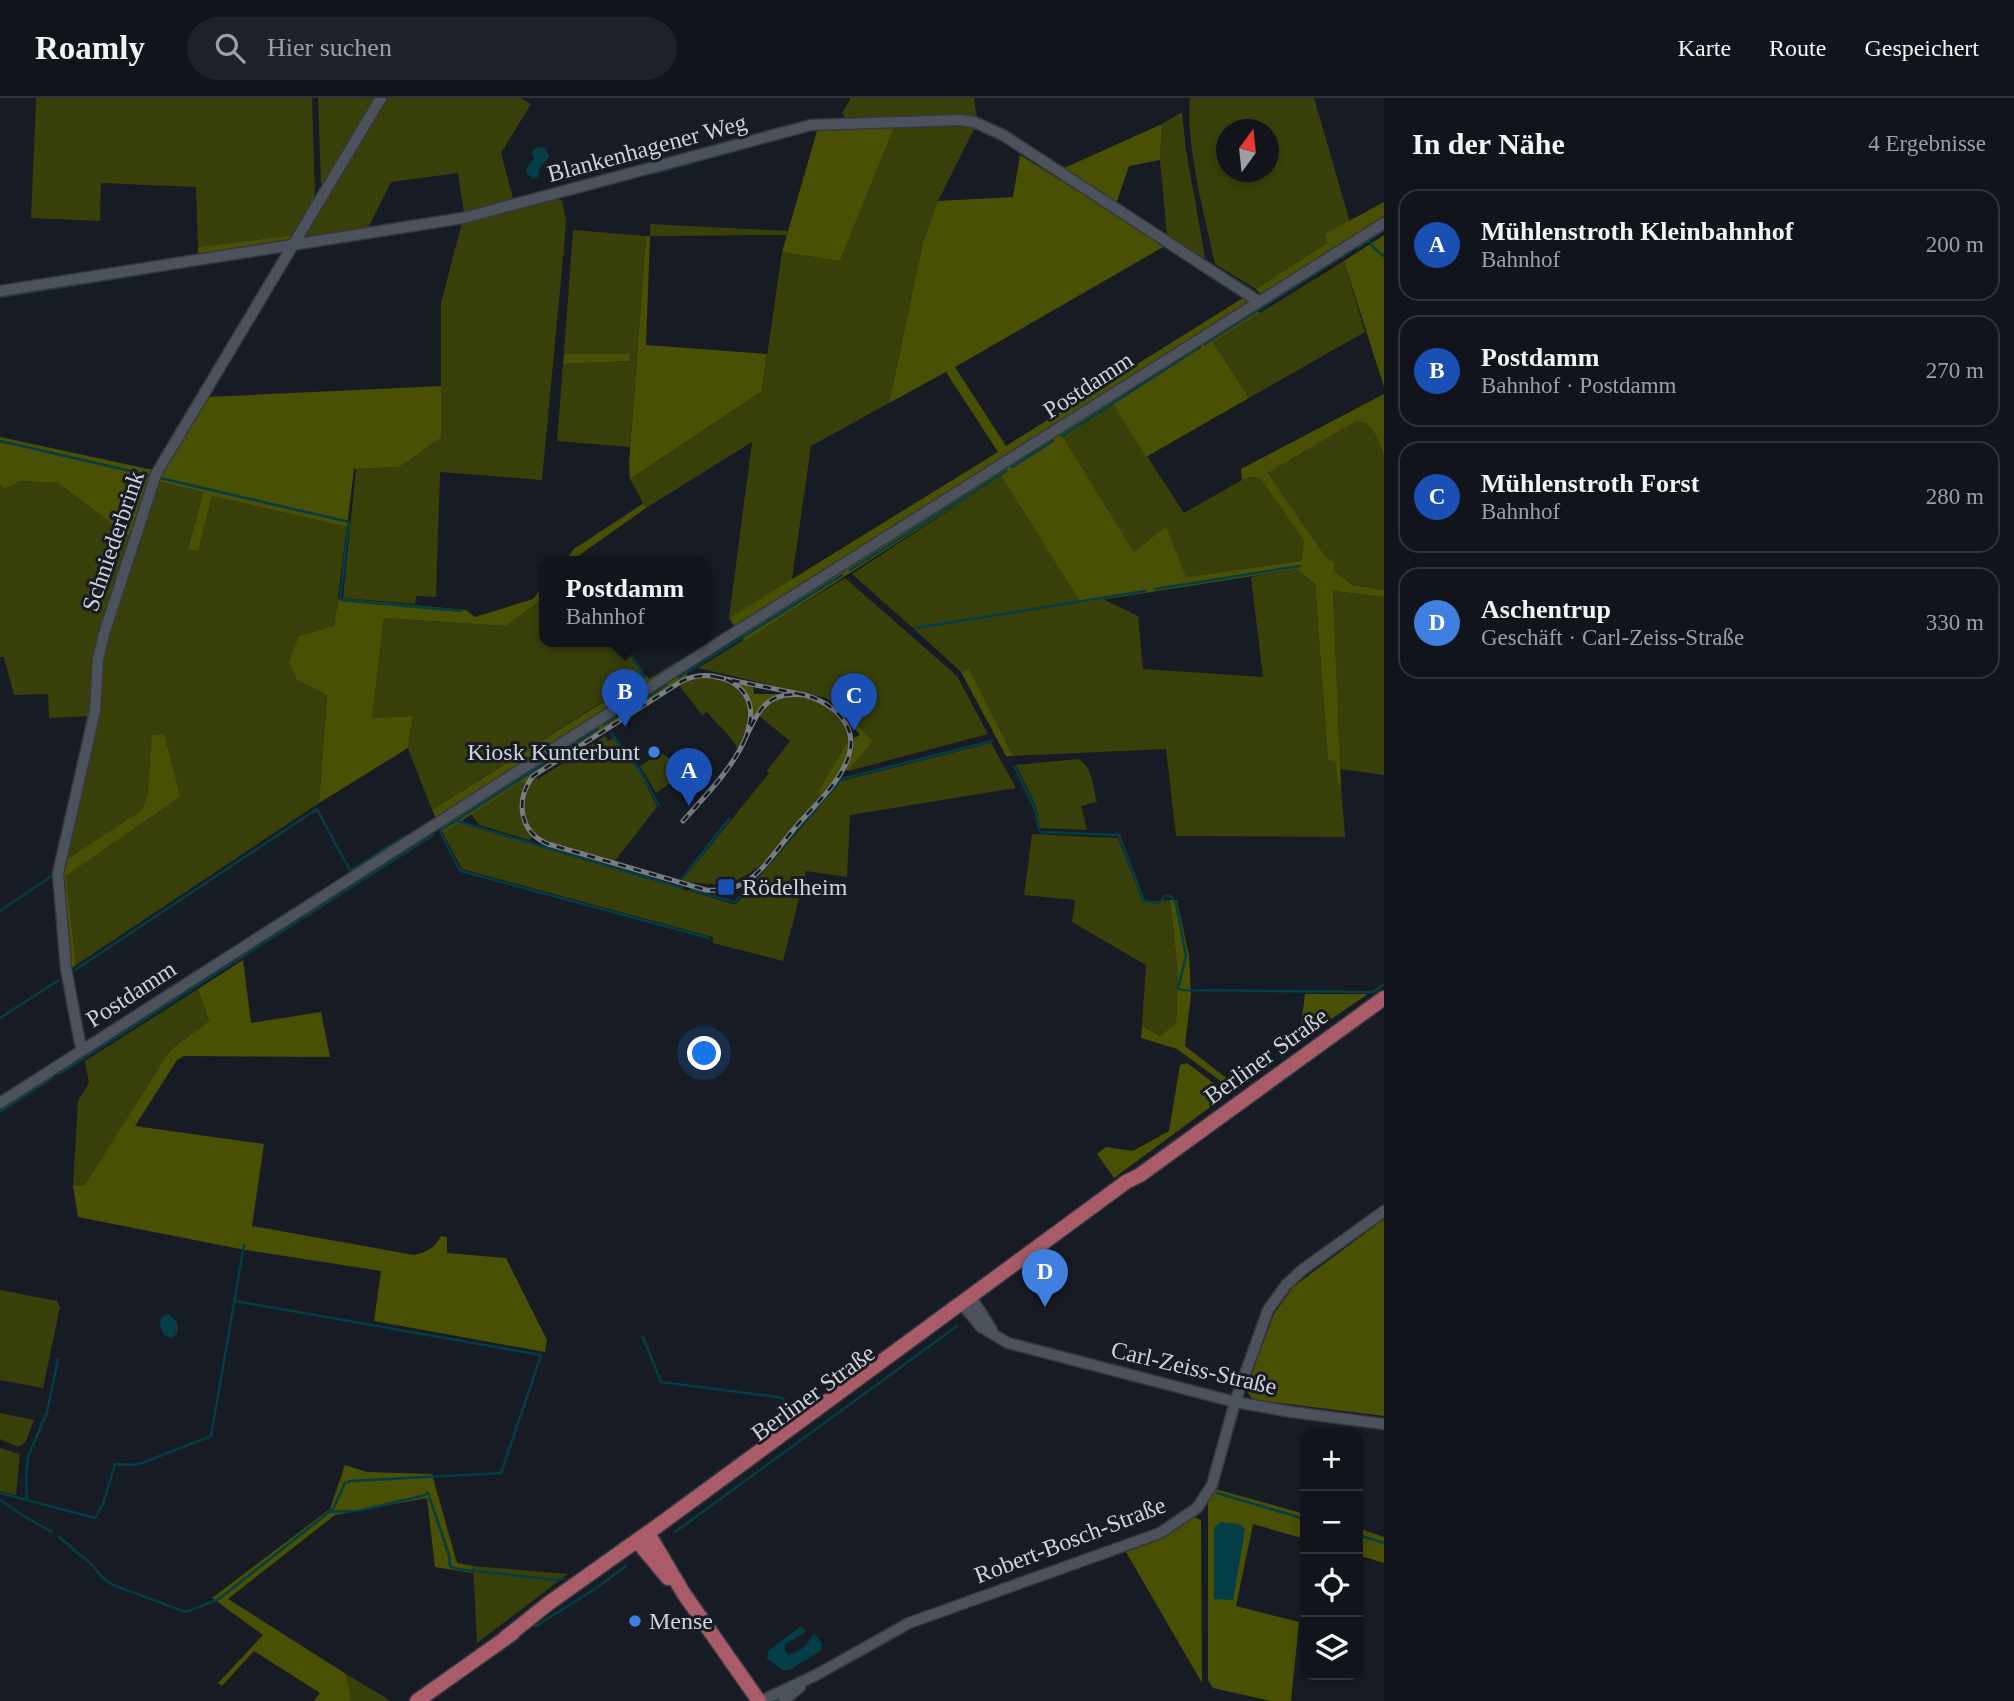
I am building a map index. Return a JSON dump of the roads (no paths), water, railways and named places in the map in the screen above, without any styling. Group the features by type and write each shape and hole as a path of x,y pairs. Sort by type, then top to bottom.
{"main road":[{"name":"Berliner Straße","path":"417,1701 969,1303 1126,1182 1140,1175 1384,998"},
{"path":"644,1539 760,1701"}],"street":[{"name":"Schniederbrink","path":"83,1050 66,969 58,873 95,710 98,659 104,634 156,474 381,98"},
{"name":"Blankenhagener Weg","path":"0,291 463,219 811,125 960,120 974,122 1003,135 1258,301"},
{"name":"Postdamm","path":"0,1103 731,635 1384,223"},
{"name":"Robert-Bosch-Straße","path":"760,1701 816,1675 909,1623 1136,1542 1180,1521 1197,1508 1212,1485 1235,1402 1268,1310 1286,1285 1302,1270 1384,1211"},
{"name":"Carl-Zeiss-Straße","path":"969,1303 998,1338 1008,1343 1235,1402 1384,1423"},
{"name":"Robert-Bosch-Straße","path":"783,1701 816,1675"}],"water":[{"path":"540,147 545,148 549,156 539,170 538,177 533,179 526,172 527,167 534,159 532,152"},
{"path":"164,1315 170,1315 177,1323 177,1332 172,1338 164,1335 161,1329 160,1322"},
{"path":"1220,1522 1239,1524 1245,1529 1233,1600 1214,1599 1214,1528"},
{"path":"800,1627 806,1632 785,1644 785,1652 789,1654 801,1649 814,1633 822,1643 821,1651 789,1670 783,1670 767,1658 768,1651"}],"waterway":[{"path":"652,174 770,141"},
{"path":"1357,248 1384,230"},
{"path":"1369,241 1384,256"},
{"path":"1205,344 1351,251"},
{"path":"1215,267 1254,291"},
{"path":"0,297 151,273"},
{"path":"1062,436 1200,347"},
{"path":"0,441 148,475"},
{"path":"1012,467 1053,441"},
{"path":"850,570 1006,471"},
{"path":"160,478 349,522 342,600 461,611"},
{"path":"1155,589 1300,566"},
{"path":"679,677 842,575"},
{"path":"916,628 1145,591"},
{"path":"626,647 645,677"},
{"path":"605,724 666,685"},
{"path":"598,729 440,831 459,869 709,938"},
{"path":"612,734 641,772 659,806"},
{"path":"691,890 735,902 841,779 992,741"},
{"path":"1014,766 1034,807 1040,832 1119,835 1144,901 1159,903 1165,896 1170,896 1176,903 1186,956 1178,988 1373,992 1384,984"},
{"path":"75,970 317,809 350,871 405,836"},
{"path":"682,879 729,819"},
{"path":"457,821 682,888"},
{"path":"59,1074 433,835"},
{"path":"0,911 53,875"},
{"path":"0,1018 59,980"},
{"path":"0,1112 52,1078"},
{"path":"0,1493 95,1518 103,1504 115,1464 142,1463 211,1436 244,1245"},
{"path":"59,1537 113,1585 186,1612 219,1599 333,1509 345,1483 501,1473 541,1355 235,1301"},
{"path":"675,1532 957,1326"},
{"path":"643,1337 661,1382 777,1397 789,1405"},
{"path":"27,1500 28,1457 47,1412 58,1359"},
{"path":"329,1512 357,1511 428,1493 449,1555 450,1566 457,1569 564,1579"},
{"path":"1217,1493 1300,1518"},
{"path":"0,1500 52,1532"},
{"path":"1363,1537 1384,1543"},
{"path":"536,1626 626,1566"}],"railway":[{"path":"716,677 805,695 815,698 837,713 849,732 851,747 847,762 838,777 750,879 733,888 706,890 548,844 531,832 526,824 522,805 527,785 533,776 682,681 711,676 730,681 738,687 750,707 746,737 767,703 782,696 805,695"},
{"path":"683,821 726,770 746,737"}],"place":[{"name":"Postdamm","path":"625,727"},
{"name":"Mühlenstroth Forst","path":"854,731"},
{"name":"Kiosk Kunterbunt","path":"654,752"},
{"name":"Mühlenstroth Kleinbahnhof","path":"689,806"},
{"name":"Rödelheim","path":"726,887"},
{"name":"Aschentrup","path":"1045,1307"},
{"name":"Mense","path":"635,1621"}]}
